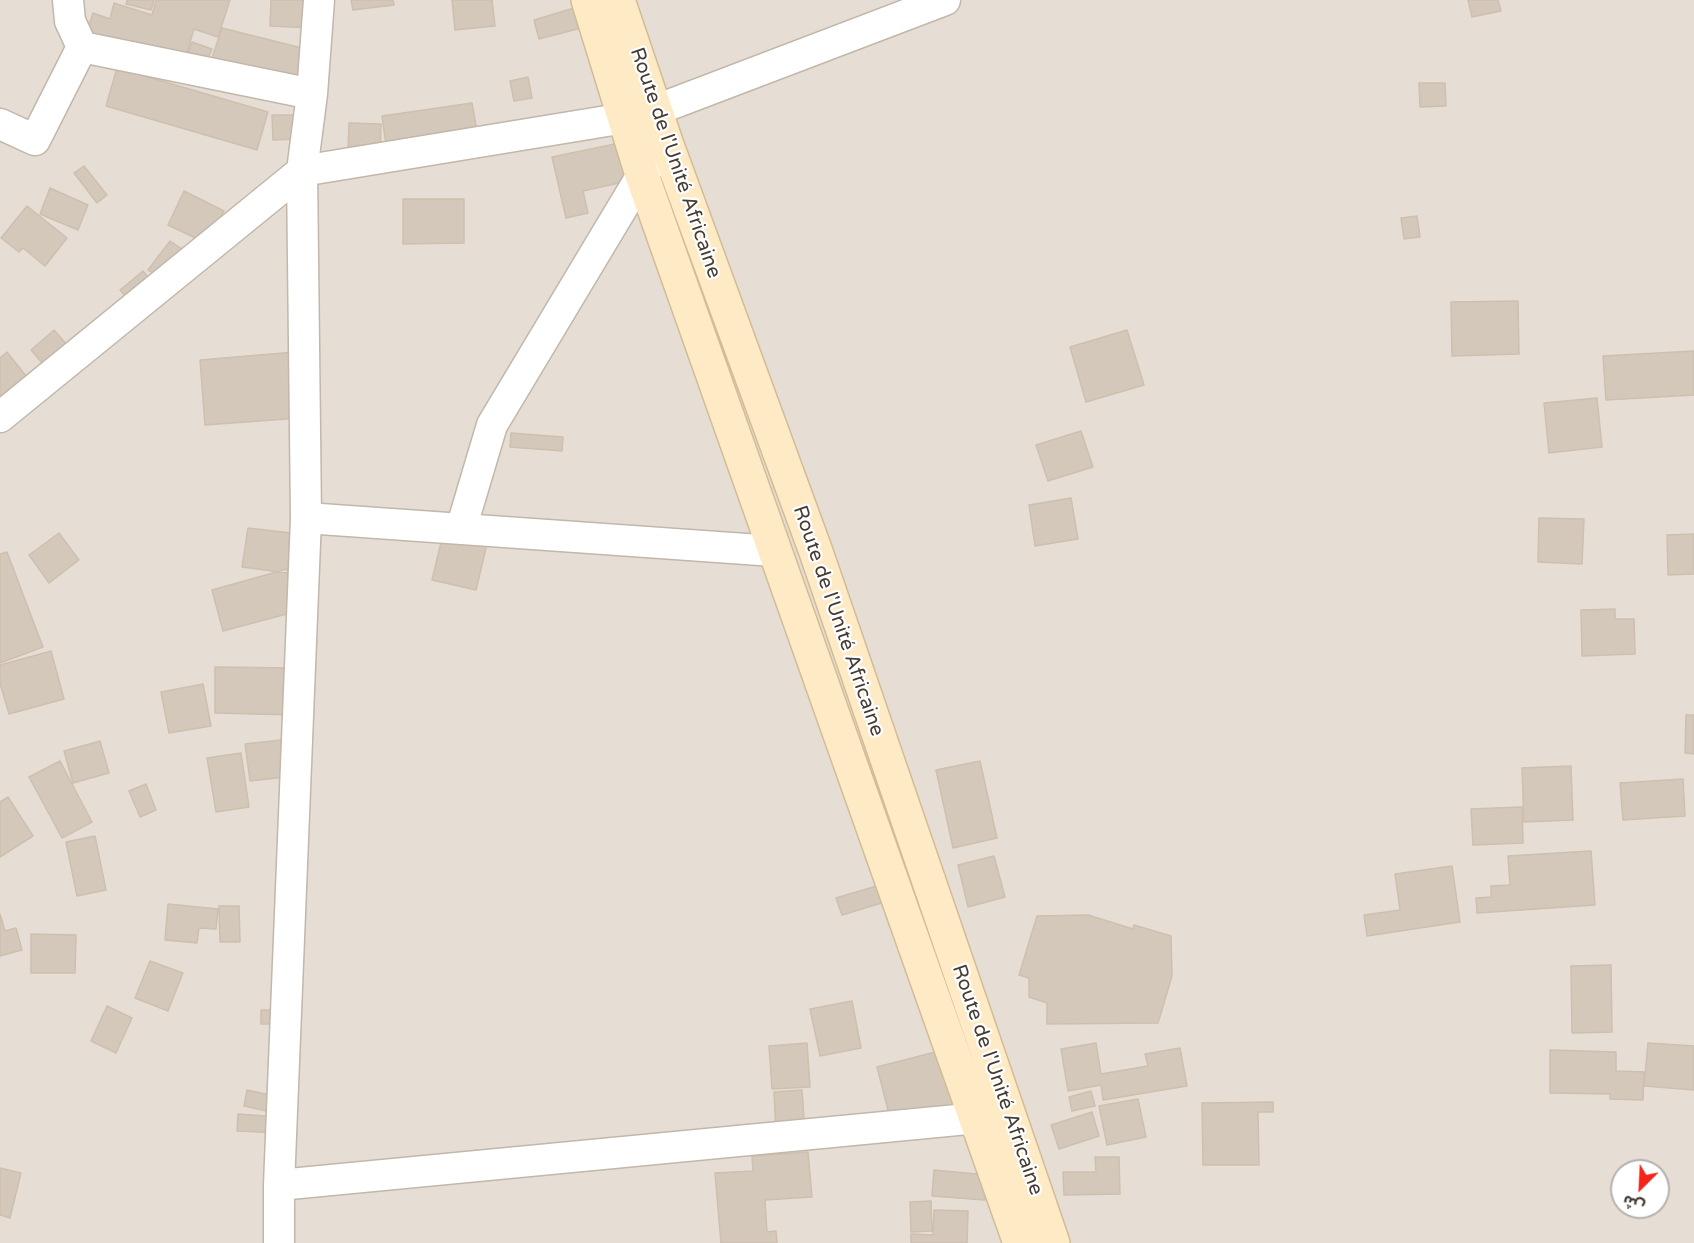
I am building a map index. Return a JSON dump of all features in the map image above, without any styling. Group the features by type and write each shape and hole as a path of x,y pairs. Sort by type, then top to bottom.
{"main road":[{"name":"Route de l'Unité Africaine","path":"588,0 642,175 774,551 992,1116 1053,1243"},
{"name":"Route de l'Unité Africaine","path":"618,0 667,145 816,552 992,1116 1020,1243"}],"street":[{"path":"68,0 70,21 82,47"},
{"path":"279,1243 279,1185 306,518 302,171 312,94 319,0"},
{"path":"0,417 302,171 625,118 656,110 945,0"},
{"path":"82,47 312,94"},
{"path":"0,124 35,141 82,47"},
{"path":"461,529 492,425 642,175 667,145"},
{"path":"306,518 774,551"},
{"path":"279,1185 992,1116"}],"shaded area":[{"path":"0,0 1694,0 1694,1243 0,1243"}],"building":[{"path":"127,0 154,0 151,10 126,4"},
{"path":"156,0 230,0 218,37 194,29 183,65 86,34 93,13 110,19 114,3 152,15"},
{"path":"271,0 314,0 313,28 270,26"},
{"path":"351,0 393,0 394,5 353,10"},
{"path":"452,0 492,0 495,26 455,30"},
{"path":"1468,0 1498,0 1501,11 1472,17"},
{"path":"584,5 589,26 539,39 534,20"},
{"path":"222,28 314,51 304,90 209,67"},
{"path":"192,42 212,49 205,66 186,59"},
{"path":"117,68 268,112 257,150 106,106"},
{"path":"528,77 532,98 514,101 510,81"},
{"path":"1419,83 1445,83 1446,106 1420,107"},
{"path":"472,103 478,137 387,152 382,116"},
{"path":"272,115 299,115 299,139 273,140"},
{"path":"349,123 381,124 380,154 348,153"},
{"path":"620,143 628,181 583,191 588,213 566,218 552,157"},
{"path":"84,166 107,195 97,203 74,173"},
{"path":"50,188 88,205 78,230 40,214"},
{"path":"184,191 224,211 208,244 168,225"},
{"path":"403,199 464,199 464,243 403,244"},
{"path":"27,206 67,238 45,266 23,248 19,252 1,238"},
{"path":"1417,216 1420,237 1404,239 1401,218"},
{"path":"170,241 188,253 167,283 148,270"},
{"path":"143,271 161,292 139,312 120,290"},
{"path":"1518,301 1519,354 1452,356 1451,302"},
{"path":"54,330 76,355 53,376 31,350"},
{"path":"1127,330 1144,385 1086,402 1070,347"},
{"path":"1694,351 1694,395 1606,400 1603,356"},
{"path":"7,352 34,386 0,413 0,358"},
{"path":"295,352 300,418 205,425 200,360"},
{"path":"1597,398 1602,447 1549,453 1544,403"},
{"path":"1081,431 1093,467 1048,481 1036,445"},
{"path":"511,433 563,437 562,451 510,447"},
{"path":"1071,498 1078,539 1035,546 1029,505"},
{"path":"1539,518 1584,519 1582,564 1538,562"},
{"path":"248,528 300,534 295,574 242,567"},
{"path":"59,533 79,560 49,583 29,555"},
{"path":"443,534 487,544 476,590 432,580"},
{"path":"1694,534 1694,574 1668,575 1667,535"},
{"path":"7,552 43,647 0,663 0,554"},
{"path":"287,569 298,611 223,631 212,590"},
{"path":"1615,609 1615,619 1634,619 1635,654 1582,656 1581,610"},
{"path":"51,651 64,699 9,714 0,683 0,665"},
{"path":"215,667 296,668 295,715 215,713"},
{"path":"203,684 211,726 169,733 161,692"},
{"path":"1686,715 1694,715 1694,754 1685,753"},
{"path":"290,739 295,776 250,781 245,744"},
{"path":"100,741 109,773 73,783 64,751"},
{"path":"241,753 249,807 216,812 207,758"},
{"path":"60,761 92,822 62,838 29,777"},
{"path":"980,761 997,838 953,848 936,770"},
{"path":"1571,766 1573,820 1524,822 1522,768"},
{"path":"1683,779 1685,816 1623,820 1620,783"},
{"path":"146,784 156,810 140,817 129,791"},
{"path":"8,797 33,836 0,857 0,802"},
{"path":"1522,807 1523,843 1473,845 1471,809"},
{"path":"95,836 106,890 77,896 66,842"},
{"path":"1591,851 1595,905 1477,913 1476,898 1491,897 1491,886 1510,885 1508,856"},
{"path":"994,856 1005,897 968,907 958,865"},
{"path":"1452,866 1460,922 1367,936 1364,915 1400,910 1395,874"},
{"path":"890,882 895,899 842,915 836,898"},
{"path":"168,904 218,909 216,929 199,928 197,943 165,940"},
{"path":"219,906 239,906 240,942 220,942"},
{"path":"0,914 5,931 16,928 22,950 0,956"},
{"path":"1088,915 1133,929 1134,925 1171,936 1172,976 1158,1023 1047,1024 1047,1003 1029,997 1029,978 1019,975 1037,916"},
{"path":"31,934 76,935 75,973 31,973"},
{"path":"150,961 183,973 168,1011 135,998"},
{"path":"1611,965 1612,1032 1572,1033 1571,966"},
{"path":"852,1001 861,1048 820,1056 810,1009"},
{"path":"107,1006 132,1018 116,1053 91,1041"},
{"path":"261,1010 281,1010 281,1024 261,1024"},
{"path":"807,1043 810,1087 772,1089 769,1046"},
{"path":"1096,1043 1101,1074 1148,1066 1145,1054 1180,1048 1187,1086 1103,1100 1101,1085 1068,1091 1061,1049"},
{"path":"1648,1043 1694,1046 1694,1090 1644,1086"},
{"path":"943,1050 959,1113 893,1130 877,1067"},
{"path":"1550,1050 1616,1052 1616,1071 1644,1072 1643,1100 1610,1099 1610,1094 1550,1093"},
{"path":"247,1090 275,1096 271,1112 244,1106"},
{"path":"802,1090 805,1133 776,1135 774,1092"},
{"path":"1091,1091 1095,1106 1072,1111 1069,1097"},
{"path":"1138,1099 1146,1137 1107,1145 1099,1106"},
{"path":"1273,1102 1273,1112 1258,1112 1259,1165 1203,1165 1202,1103"},
{"path":"1092,1112 1099,1136 1059,1149 1051,1125"},
{"path":"238,1114 280,1117 279,1133 237,1131"},
{"path":"808,1152 812,1197 765,1200 767,1232 776,1231 777,1243 721,1243 715,1173 753,1171 752,1156"},
{"path":"1095,1157 1119,1157 1120,1194 1064,1195 1063,1172 1096,1172"},
{"path":"0,1168 21,1173 10,1218 0,1215"},
{"path":"934,1170 987,1175 985,1200 932,1196"},
{"path":"931,1201 932,1231 911,1232 910,1202"},
{"path":"934,1210 968,1211 967,1243 911,1243 911,1234 933,1235"}]}
